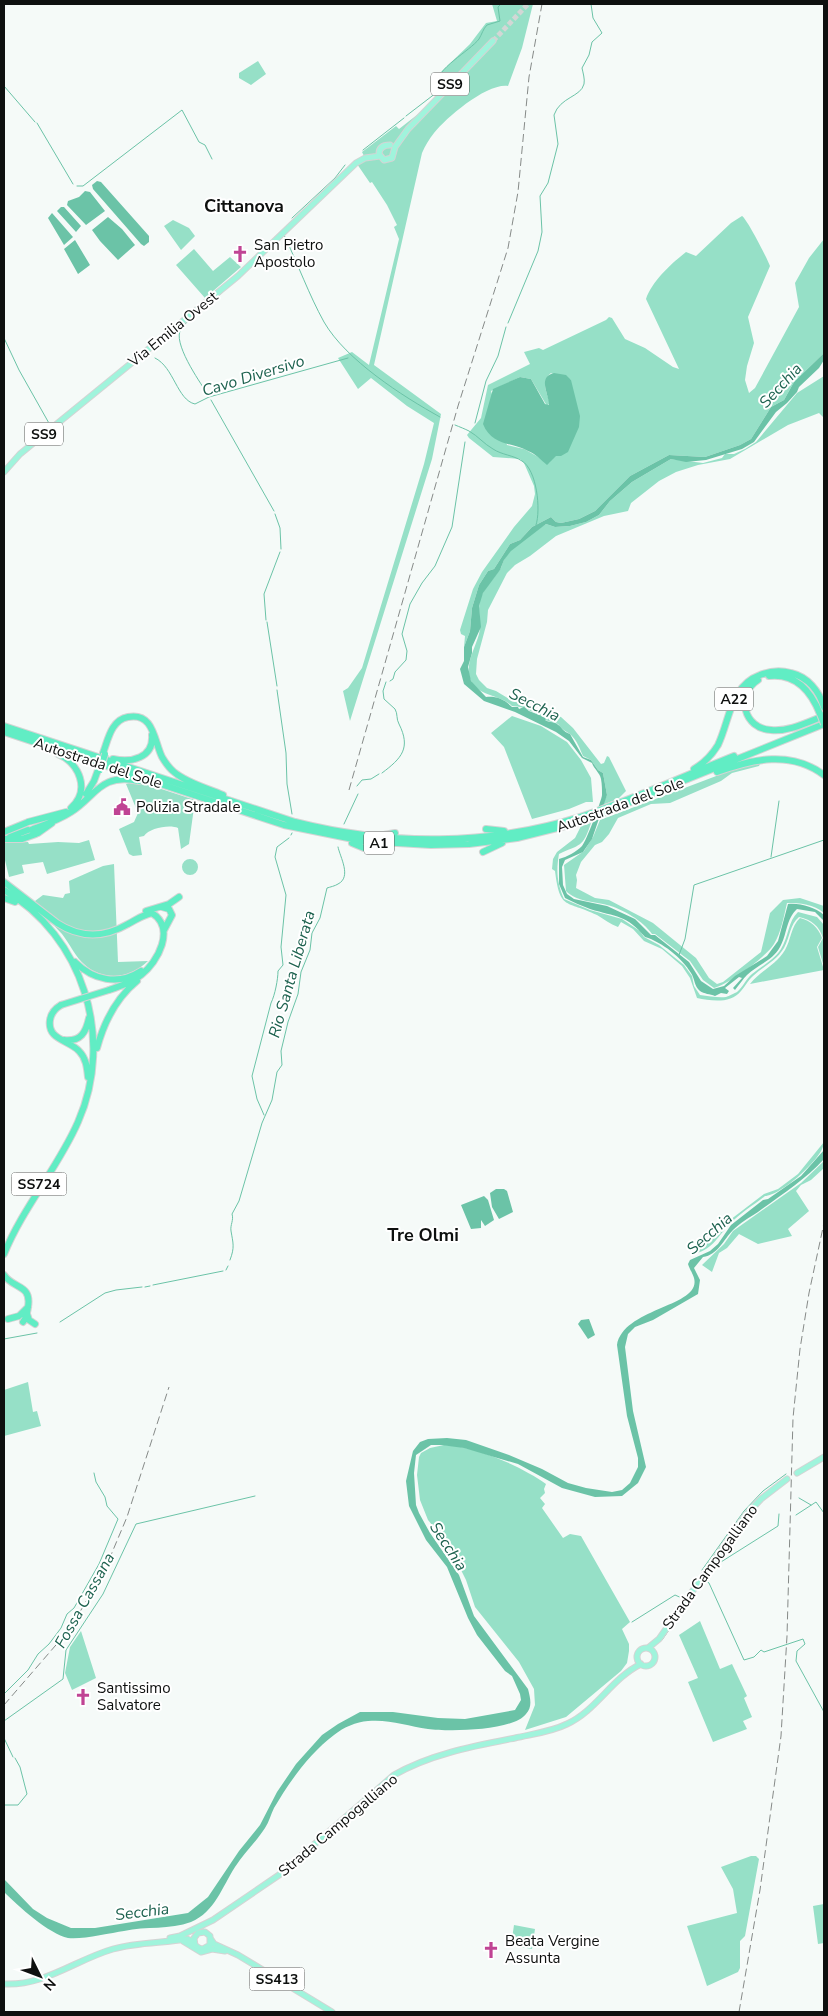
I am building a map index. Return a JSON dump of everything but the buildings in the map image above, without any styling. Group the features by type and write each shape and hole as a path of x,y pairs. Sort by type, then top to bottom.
{"highway":[{"name":"A22","path":"663,785 695,769 710,756 719,742 736,695 744,685 755,677 773,671 796,675 811,684 824,707"},
{"name":"A1","path":"823,716 785,729 764,729 755,725 748,717 744,707 745,696 749,688 758,680 771,676 782,676 796,681 805,688 814,699 823,716 824,724"},
{"name":"Autostrada del Sole","path":"621,804 823,716"},
{"path":"83,801 93,787 115,724 126,718 139,718 151,726 162,757 175,773 190,782 266,813"},
{"path":"62,746 72,746 115,760 133,760 143,756 150,748 152,737 150,728 143,721 136,719 121,721 114,729 104,754"},
{"name":"Autostrada del Sole","path":"4,732 280,824 310,832 377,843 431,845 477,843 546,832 655,793 824,724"},
{"name":"Autostrada del Sole","path":"4,726 266,813 314,827 358,835 402,839 459,839 509,833 582,819"},
{"path":"22,738 36,746 65,757 77,768 80,778 80,792 76,803 66,812"},
{"name":"A1","path":"655,793 742,764 768,759 786,759 803,763 824,775"},
{"path":"4,839 22,839 31,829 76,806 87,793 99,770"},
{"path":"4,832 31,829 54,821 72,812 100,787 122,780 140,781 169,790 182,791"},
{"path":"486,829 502,831 537,824 549,825"},
{"path":"310,832 327,838 353,843 364,848"},
{"path":"483,852 496,845 531,838 546,832"},
{"path":"358,835 388,835 396,833"},
{"path":"4,878 60,921 83,931 105,930 122,924 138,913 178,899 160,950 152,964 120,998 110,1012 94,1059"},
{"path":"4,882 57,923 72,931 89,935 102,935 115,931 145,914 157,913 165,907 170,910 172,917 164,922"},
{"name":"SS724","path":"4,890 37,914 69,955 82,982 89,1004 93,1024 94,1059 89,1089 78,1122 4,1252"},
{"name":"SS724","path":"4,896 38,920 63,950 79,983 89,1018 91,1049 88,1077 82,1103 72,1127 22,1213 4,1252"},
{"path":"149,910 157,913 164,922 163,937"},
{"path":"136,919 145,917 153,920 160,926 163,937"},
{"path":"69,955 82,969 102,979 124,979 137,974 152,964"},
{"path":"88,1077 85,1060 81,1052 53,1034 50,1022 54,1011 61,1005 109,990 142,975"},
{"path":"59,1039 75,1040 81,1036 86,1030 89,1018"},
{"path":"4,1275 14,1284 22,1287 27,1294 28,1306 25,1314 8,1319"},
{"path":"4,1286 14,1284"},
{"path":"25,1314 35,1324"}],"main road":[{"name":"SS9","path":"392,148 493,41"},
{"path":"384,146 392,148 394,155 390,160 384,160 380,154 384,146"},
{"name":"Via Emilia Ovest","path":"4,472 20,454 246,269 357,159 380,154"},
{"path":"797,1473 824,1457"},
{"name":"Strada Campogalliano","path":"658,1639 745,1516 761,1499 787,1479"},
{"path":"658,1639 652,1664 647,1666 639,1662 639,1651 648,1648 658,1639"},
{"path":"648,1648 654,1652"},
{"name":"Strada Campogalliano","path":"199,1933 213,1920 279,1875 394,1776 414,1766 468,1748 566,1725 588,1710 639,1662"},
{"path":"206,1948 210,1945 209,1929 213,1920"},
{"name":"Strada Campogalliano","path":"170,1938 213,1920"},
{"path":"4,1983 34,1979 111,1946 199,1933"},
{"path":"195,1946 194,1938 199,1933"},
{"name":"SS413","path":"199,1933 207,1933 214,1944 238,1955 332,2012"},
{"path":"4,1983 24,1984 39,1980 115,1948 189,1939 200,1949 221,1946"},
{"name":"SS413","path":"178,1940 188,1942 194,1949 201,1952 222,1950 238,1955"}],"shaded area":[{"path":"492,4 533,4 522,48 508,86 489,90 468,102 440,126 423,150 374,365 441,414 432,459 350,721 343,691 348,688 362,668 424,464 434,423 407,406 371,378 358,389 338,358 352,352 369,365 399,239 394,227 397,225 387,205 357,164 366,160 362,152 396,126 399,129 440,97 436,87 437,76 470,44 486,23 497,21"},
{"path":"258,61 266,74 251,85 239,78 239,73"},
{"path":"97,181 101,182 149,236 149,242 144,246 93,189 92,185"},
{"path":"85,191 90,192 105,211 86,225 67,205 68,201 79,197"},
{"path":"64,207 81,226 76,232 57,211"},
{"path":"52,213 73,237 64,245 48,218"},
{"path":"742,216 745,219 770,266 748,317 754,343 745,380 749,393 755,388 799,307 795,283 809,258 824,239 824,353 794,382 784,400 771,407 751,439 740,445 705,457 669,455 630,476 595,511 579,519 561,523 556,522 551,517 532,527 520,540 510,544 494,569 488,571 479,585 472,608 470,631 464,647 465,636 461,634 460,630 473,589 482,572 514,527 532,506 535,494 534,486 524,463 520,459 493,457 467,435 481,418 488,385 530,364 524,352 539,348 543,350 609,317 612,318 625,339 645,348 679,369 646,299 658,279 675,261 686,252 696,256 731,223","holes":["551,373 571,380 549,463 524,449 507,445 491,391 520,377 531,379 547,406 550,403 545,387 548,376"]},
{"path":"108,217 122,229 135,245 118,260 92,230"},
{"path":"173,220 189,228 195,236 181,250 164,226"},
{"path":"75,240 90,265 78,274 64,249"},
{"path":"194,249 213,271 230,257 241,267 205,298 176,265"},
{"path":"824,353 824,360 819,368 799,387 787,403 776,412 754,442 742,449 706,460 686,462 671,459 632,482 610,501 599,515 586,522 570,526 555,527 546,524 511,551 483,593 479,606 481,627 472,647 468,667 471,681 486,697 500,699 519,709 524,707 547,718 545,720 557,724 570,734 583,757 591,760 598,770 603,773 607,795 592,839 583,852 565,860 562,867 563,885 567,894 574,899 607,906 635,919 651,935 655,935 689,962 701,981 713,989 724,986 735,976 767,956 778,941 788,904 807,906 824,915 824,921 815,912 797,909 791,917 777,952 751,971 735,990 733,988 742,978 739,977 725,988 729,991 727,994 721,993 715,996 700,991 691,973 677,956 665,947 645,937 632,924 565,898 559,884 559,859 574,852 584,843 594,821 602,795 600,777 592,763 582,758 569,741 556,732 515,712 484,701 464,684 460,669 464,661 464,647 470,631 472,608 479,585 488,571 494,569 510,544 520,540 532,527 551,517 556,522 561,523 579,519 595,511 630,476 669,455 705,457 740,445 751,439 771,407 784,400 794,382"},
{"path":"554,373 566,375 571,380 580,416 579,427 568,452 561,456 556,456 547,465 531,452 497,440 491,436 483,424 493,389 520,377 531,379 545,404 549,405 545,382 549,375"},
{"path":"824,376 823,417 819,413 788,425 730,459 698,465 676,472 659,481 631,503 628,511 604,516 556,536 515,565 507,573 488,610 487,622 477,659 476,674 487,688 511,700 561,717 573,728 601,764 604,763 607,756 609,757 626,791 618,799 602,805 607,795 603,773 598,770 591,760 583,756 570,734 558,724 545,720 546,718 526,709 512,706 502,699 484,693 471,681 469,663 479,634 479,604 483,592 513,548 546,524 555,527 586,522 599,515 610,501 632,482 671,459 703,463 722,458 725,454 734,454 745,449 756,442 797,393"},
{"path":"512,716 541,726 567,742 581,760 591,778 593,802 586,802 569,809 532,819 504,747 491,733"},
{"path":"761,762 759,766 732,773 721,781 670,803 651,804 618,818 609,834 602,842 595,845 581,862 576,875 576,888 595,898 609,900 653,923 696,958 709,978 717,984 723,982 761,952 770,913 783,900 800,898 824,906 824,913 811,906 787,903 774,944 755,963 737,976 714,988 703,980 690,961 655,934 652,934 632,916 613,907 580,899 566,891 564,865 584,851 593,837 600,820 740,767"},
{"path":"126,784 146,784 195,800 189,844 181,849 178,828 170,826 150,831 144,836 139,837 142,855 133,856 129,854 119,829 134,822 138,813"},
{"path":"591,823 586,837 580,844 559,854 558,877 564,899 590,910 622,919 640,931 644,937 659,945 684,965 692,976 694,986 700,995 726,997 737,992 750,976 778,953 784,944 792,920 798,912 817,917 824,925 824,967 818,947 823,938 821,934 814,924 799,917 790,931 781,953 751,978 737,995 726,1000 697,998 690,978 682,966 662,949 644,941 633,929 621,922 618,927 562,899 555,871 552,869 553,859 557,852 575,838 581,826"},
{"path":"89,840 95,860 47,874 43,862 22,865 24,873 9,877 4,856 4,843 79,843"},
{"path":"190,859 196,861 198,867 196,873 190,875 184,873 182,867 184,861"},
{"path":"114,864 118,962 148,961 134,971 118,976 109,976 93,970 81,962 62,934 43,914 35,901 43,895 63,898 65,894 70,893 69,881 103,866"},
{"path":"800,918 814,925 822,938 817,947 824,970 750,984 781,955"},
{"path":"824,1142 817,1157 800,1175 781,1190 765,1196 743,1213 705,1250 691,1255 706,1241 719,1233 726,1223 764,1194 778,1189 798,1174"},
{"path":"824,1150 824,1159 809,1174 739,1225 713,1253 703,1257 694,1268 700,1280 698,1294 653,1320 635,1327 628,1334 625,1347 633,1411 646,1467 638,1483 622,1496 595,1497 562,1488 518,1464 464,1448 431,1445 416,1455 414,1473 416,1505 419,1513 430,1533 459,1575 474,1616 528,1689 530,1705 526,1714 519,1720 508,1724 465,1730 428,1729 376,1721 359,1722 350,1725 325,1742 301,1768 274,1808 265,1828 235,1867 212,1905 199,1918 191,1922 175,1926 68,1938 43,1925 25,1912 4,1892 4,1879 33,1909 47,1918 71,1928 95,1928 188,1913 208,1897 239,1851 260,1825 277,1792 296,1764 322,1735 338,1724 360,1712 393,1712 438,1718 465,1719 515,1710 521,1700 512,1676 505,1671 477,1635 447,1567 426,1540 409,1506 406,1481 413,1451 420,1442 428,1439 466,1440 509,1455 542,1469 568,1483 612,1492 622,1490 630,1483 638,1467 638,1458 627,1416 617,1345 623,1332 633,1323 686,1295 693,1288 694,1278 688,1264 690,1260 710,1251 718,1244 731,1225 763,1200 768,1199 801,1176"},
{"path":"824,1161 824,1168 796,1191 809,1211 788,1229 792,1236 758,1244 739,1234 727,1248 719,1253 712,1272 702,1265 724,1244 733,1231 801,1183"},
{"path":"496,1189 507,1191 513,1212 499,1219 492,1207 490,1193"},
{"path":"484,1196 488,1200 494,1220 485,1226 481,1220 481,1228 471,1229 461,1205"},
{"path":"589,1319 595,1335 588,1339 578,1324 581,1320"},
{"path":"28,1382 33,1412 37,1411 41,1426 4,1436 4,1390"},
{"path":"444,1445 470,1449 497,1458 524,1470 546,1484 545,1493 540,1498 545,1504 542,1508 563,1538 570,1534 581,1536 630,1622 622,1629 629,1644 627,1663 621,1671 566,1717 525,1730 535,1705 534,1689 519,1662 475,1607 466,1580 457,1562 443,1538 428,1520 420,1500 417,1475 419,1457 421,1453 430,1448"},
{"path":"700,1621 720,1669 732,1664 747,1696 744,1698 752,1717 743,1721 747,1729 713,1742 688,1682 698,1678 679,1635"},
{"path":"81,1631 96,1678 72,1690 65,1673 70,1647"},
{"path":"756,1856 759,1859 745,1936 740,1941 740,1968 738,1972 707,1986 687,1926 737,1913 733,1889 721,1867"},
{"path":"824,1904 824,1943 818,1944 813,1906"},
{"path":"514,1925 535,1929 532,1949 511,1945"}],"waterway":[{"path":"437,84 441,72 475,44 487,25 500,21 498,7 501,4"},
{"name":"Rio Santa Liberata","path":"508,323 538,251 542,232 540,196 548,183 558,144 554,115 561,104 582,88 584,84 582,68 589,55 592,42 602,33 593,18 591,4"},
{"path":"4,86 35,122"},
{"path":"406,116 436,93 438,88"},
{"path":"77,186 83,186 182,110 199,142 205,145 212,159"},
{"path":"363,150 404,118"},
{"path":"37,123 73,184"},
{"path":"292,218 335,178 345,165"},
{"path":"284,235 308,290 324,322 334,336 346,350 376,376 409,399 440,417"},
{"path":"217,297 264,255"},
{"path":"207,393 183,352 179,335 181,329 188,321 214,300"},
{"name":"Rio Santa Liberata","path":"475,423 486,381 498,356 506,327"},
{"path":"4,338 19,370 50,425"},
{"name":"Cavo Diversivo","path":"155,358 167,368 184,396 195,404 209,397 348,358"},
{"path":"211,400 274,511"},
{"path":"455,425 472,433 496,451 519,459 527,466 534,481 538,501 536,525"},
{"name":"Rio Santa Liberata","path":"390,681 406,660 407,651 402,634 410,604 422,583 435,566 452,527 465,442"},
{"path":"275,514 280,528 281,549"},
{"path":"266,620 264,594 280,552"},
{"path":"267,622 277,686"},
{"name":"Rio Santa Liberata","path":"382,773 395,762 404,746 403,732 398,722 396,711 384,699 383,691 386,682"},
{"path":"277,690 292,814"},
{"name":"Rio Santa Liberata","path":"357,786 362,780 371,779 379,774"},
{"name":"Rio Santa Liberata","path":"344,824 358,794"},
{"path":"771,857 779,801"},
{"path":"264,1115 257,1099 252,1076 277,983 278,971 283,965 281,947 286,895 275,857 277,847 289,838"},
{"path":"679,955 685,939 694,885 824,840"},
{"name":"Rio Santa Liberata","path":"230,1260 233,1248 232,1214 239,1201 262,1123 272,1100 277,1072 282,1065 281,1051 288,1022 298,994 301,972 310,950 312,933 320,918 327,888 338,884 344,877 345,872 338,847"},
{"path":"226,1270 228,1266"},
{"path":"153,1285 223,1271"},
{"path":"145,1287 150,1286"},
{"path":"60,1322 105,1293 142,1287"},
{"path":"4,1339 37,1333"},
{"path":"4,1694 28,1670 38,1654 49,1644 61,1628 67,1614 74,1608 99,1564 118,1519 107,1506 94,1473"},
{"path":"702,1570 744,1511 763,1491 786,1474"},
{"name":"Fossa Cassana","path":"4,1721 63,1679 66,1650 103,1594 136,1524 255,1496"},
{"path":"799,1498 811,1505"},
{"path":"796,1515 816,1502 824,1513"},
{"path":"692,1596 713,1567 778,1526 779,1514"},
{"path":"704,1579 709,1583 744,1660 754,1657 761,1650 764,1652 803,1639 805,1644 797,1651 796,1661 824,1712"},
{"path":"632,1622 675,1595 684,1599"},
{"path":"662,1640 692,1597"},
{"name":"Fossa Cassana","path":"4,1738 13,1757"},
{"name":"Fossa Cassana","path":"4,1805 18,1805 27,1794 20,1767 15,1758"}],"tunnel":[{"path":"493,41 528,4"}],"railway":[{"path":"349,790 458,406 508,248 518,192 529,77 542,4"},
{"path":"739,2012 760,1890 781,1736 787,1636 793,1418 800,1349 809,1293 824,1223"},
{"path":"4,1705 62,1638 83,1607 111,1555 127,1517 169,1387"}],"place":[{"name":"San Pietro Apostolo","path":"240,254"},
{"name":"Polizia Stradale","path":"122,807"},
{"name":"Santissimo Salvatore","path":"83,1697"},
{"name":"Beata Vergine Assunta","path":"491,1950"}],"district":[{"name":"Cittanova","path":"244,206"},
{"name":"Tre Olmi","path":"423,1235"}],"water label":[{"name":"Secchia","path":"780,385"},
{"name":"Secchia","path":"535,704"},
{"name":"Secchia","path":"709,1233"},
{"name":"Secchia","path":"449,1546"},
{"name":"Secchia","path":"142,1911"}]}
